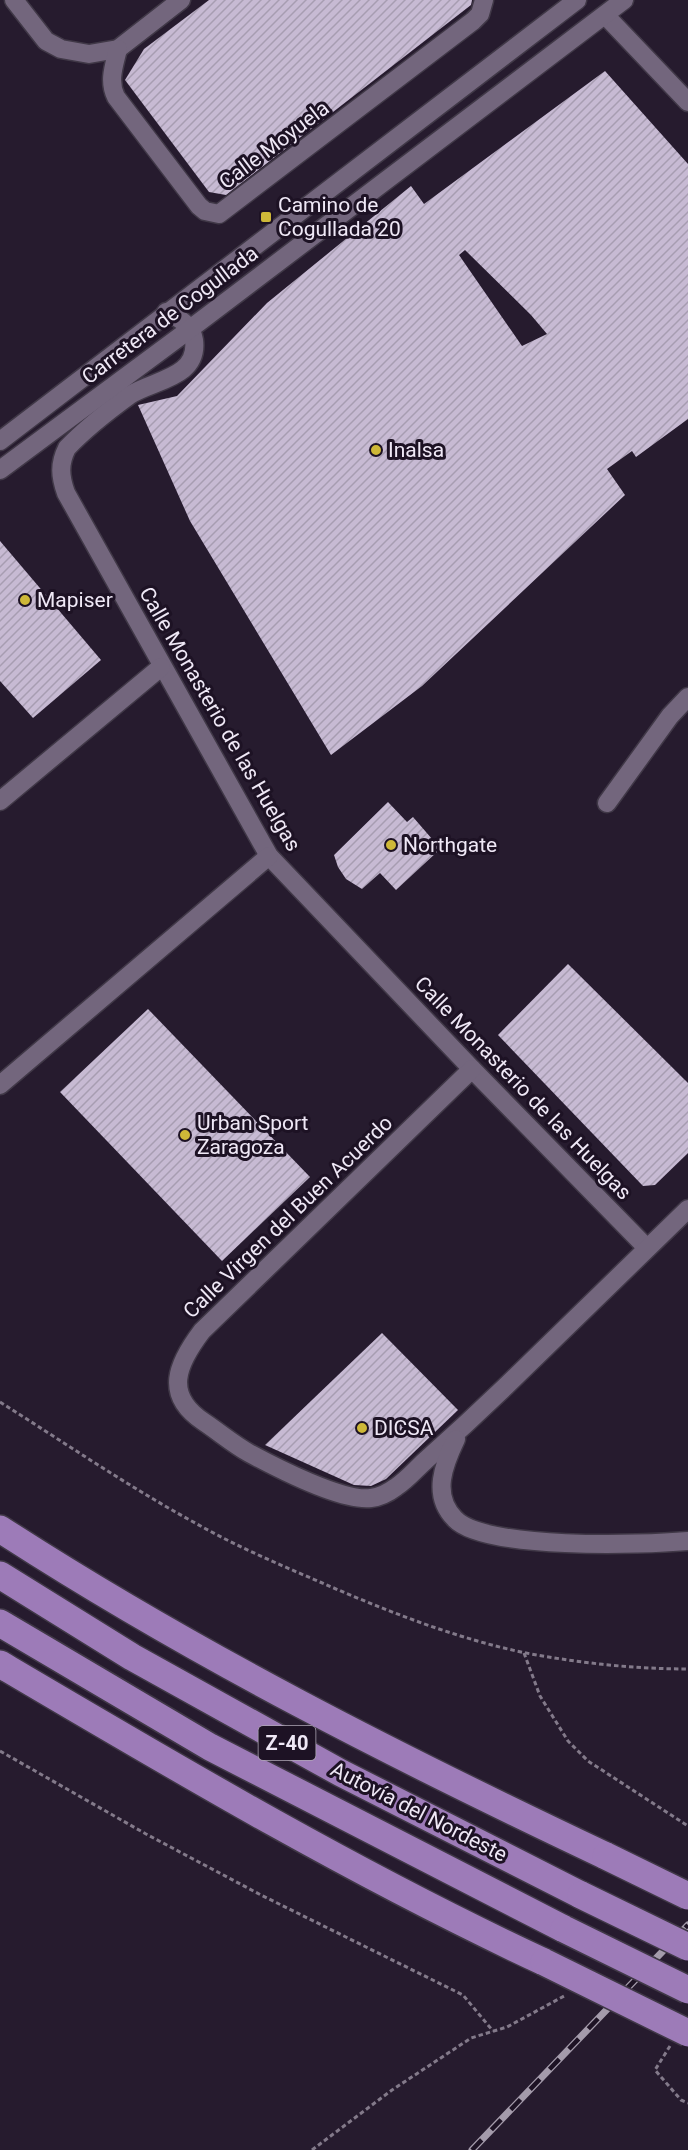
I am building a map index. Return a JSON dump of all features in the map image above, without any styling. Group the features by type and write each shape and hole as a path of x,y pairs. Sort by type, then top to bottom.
{"highway":[{"path":"0,1529 177,1636 324,1716 463,1788 688,1896"},
{"name":"Autovía del Nordeste","path":"0,1575 132,1657 341,1773 581,1896 688,1947"},
{"name":"Autovía del Nordeste","path":"0,1623 210,1747 564,1929 688,1990"},
{"path":"0,1664 330,1853 494,1939 544,1962 681,2037"}],"street":[{"path":"14,0 46,41 61,49 89,54 118,49 181,0"},
{"name":"Calle Moyuela","path":"118,49 111,81 116,97 199,206 213,214 219,214 473,21 483,6 484,0"},
{"name":"Carretera de Cogullada","path":"0,470 624,0"},
{"name":"Carretera de Cogullada","path":"0,441 564,4"},
{"path":"605,15 688,102"},
{"path":"166,312 181,320 190,329"},
{"name":"Calle Monasterio de las Huelgas","path":"190,329 194,337 193,354 185,368 168,379 132,394 67,448 61,460 60,476 66,493 161,667 269,856 472,1069 648,1248"},
{"path":"0,801 161,667"},
{"path":"607,803 670,716 688,697"},
{"path":"0,1085 269,856"},
{"name":"Calle Virgen del Buen Acuerdo","path":"472,1069 202,1331 188,1349 180,1366 177,1383 180,1397 188,1409 248,1452 332,1492 351,1497 370,1498 383,1495 460,1431 688,1209"},
{"path":"460,1431 443,1469 441,1484 442,1497 447,1509 463,1526 491,1536 518,1540 650,1544 688,1541"}],"path":[{"path":"0,1402 197,1524 264,1557 380,1608 452,1633 524,1653 597,1663 660,1669 688,1669"},
{"path":"524,1653 540,1696 568,1741 588,1761 688,1826"},
{"path":"0,1751 146,1834 251,1890 463,1995 493,2031"},
{"path":"312,2150 392,2090 471,2038 507,2027 567,1995"},
{"path":"681,2037 655,2070 681,2100 688,2103"}],"building":[{"path":"209,0 472,0 471,5 226,195 209,192 125,80 144,49"},
{"name":"Inalsa","path":"605,71 688,164 688,419 636,457 632,451 607,469 625,495 422,686 331,755 190,521 138,405 177,396 267,303 411,186 424,204","holes":["465,250 531,315 547,334 522,346 459,255"]},
{"name":"Mapiser","path":"0,541 101,660 33,718 0,681"},
{"name":"Northgate","path":"388,802 407,822 413,817 439,847 435,850 437,852 396,890 380,873 362,889 346,879 334,855"},
{"path":"568,964 688,1083 688,1153 655,1185 643,1186 498,1035"},
{"name":"Urban Sport Zaragoza","path":"148,1009 310,1177 222,1261 60,1092"},
{"name":"DICSA","path":"382,1333 458,1410 386,1479 371,1486 354,1485 265,1445"}],"railway":[{"path":"472,2150 688,1925"}],"place":[{"name":"Camino de Cogullada 20","path":"266,217"},
{"name":"Inalsa","path":"376,450"},
{"name":"Mapiser","path":"25,600"},
{"name":"Northgate","path":"391,845"},
{"name":"Urban Sport Zaragoza","path":"185,1135"},
{"name":"DICSA","path":"362,1428"}]}
